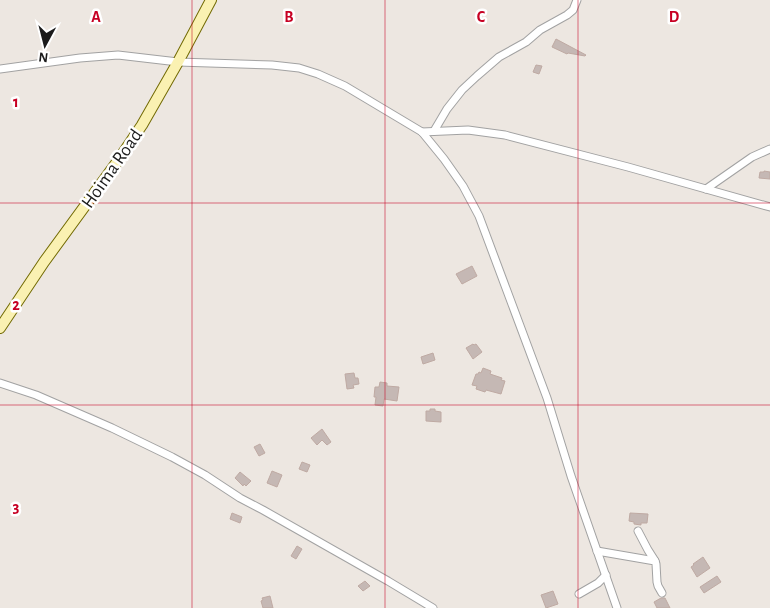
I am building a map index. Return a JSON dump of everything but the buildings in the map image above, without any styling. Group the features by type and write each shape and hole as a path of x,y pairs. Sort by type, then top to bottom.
{"main road":[{"name":"Hoima Road","path":"0,328 49,255 142,125 211,0"}],"street":[{"path":"434,131 447,109 476,76 499,57 526,42 540,30 567,16 573,10 577,0"},
{"path":"0,69 118,55 178,62 232,63 299,68 345,86 422,132 463,186 479,216 547,398 571,476 617,608"},
{"path":"422,132 468,130 505,135 548,145 770,207"},
{"path":"706,188 752,157 770,149"},
{"path":"0,383 36,395 172,457 205,475 240,498 364,566 433,608"},
{"path":"638,531 655,561 658,586 662,593"},
{"path":"597,550 655,561"},
{"path":"579,594 598,583 606,575"}]}
